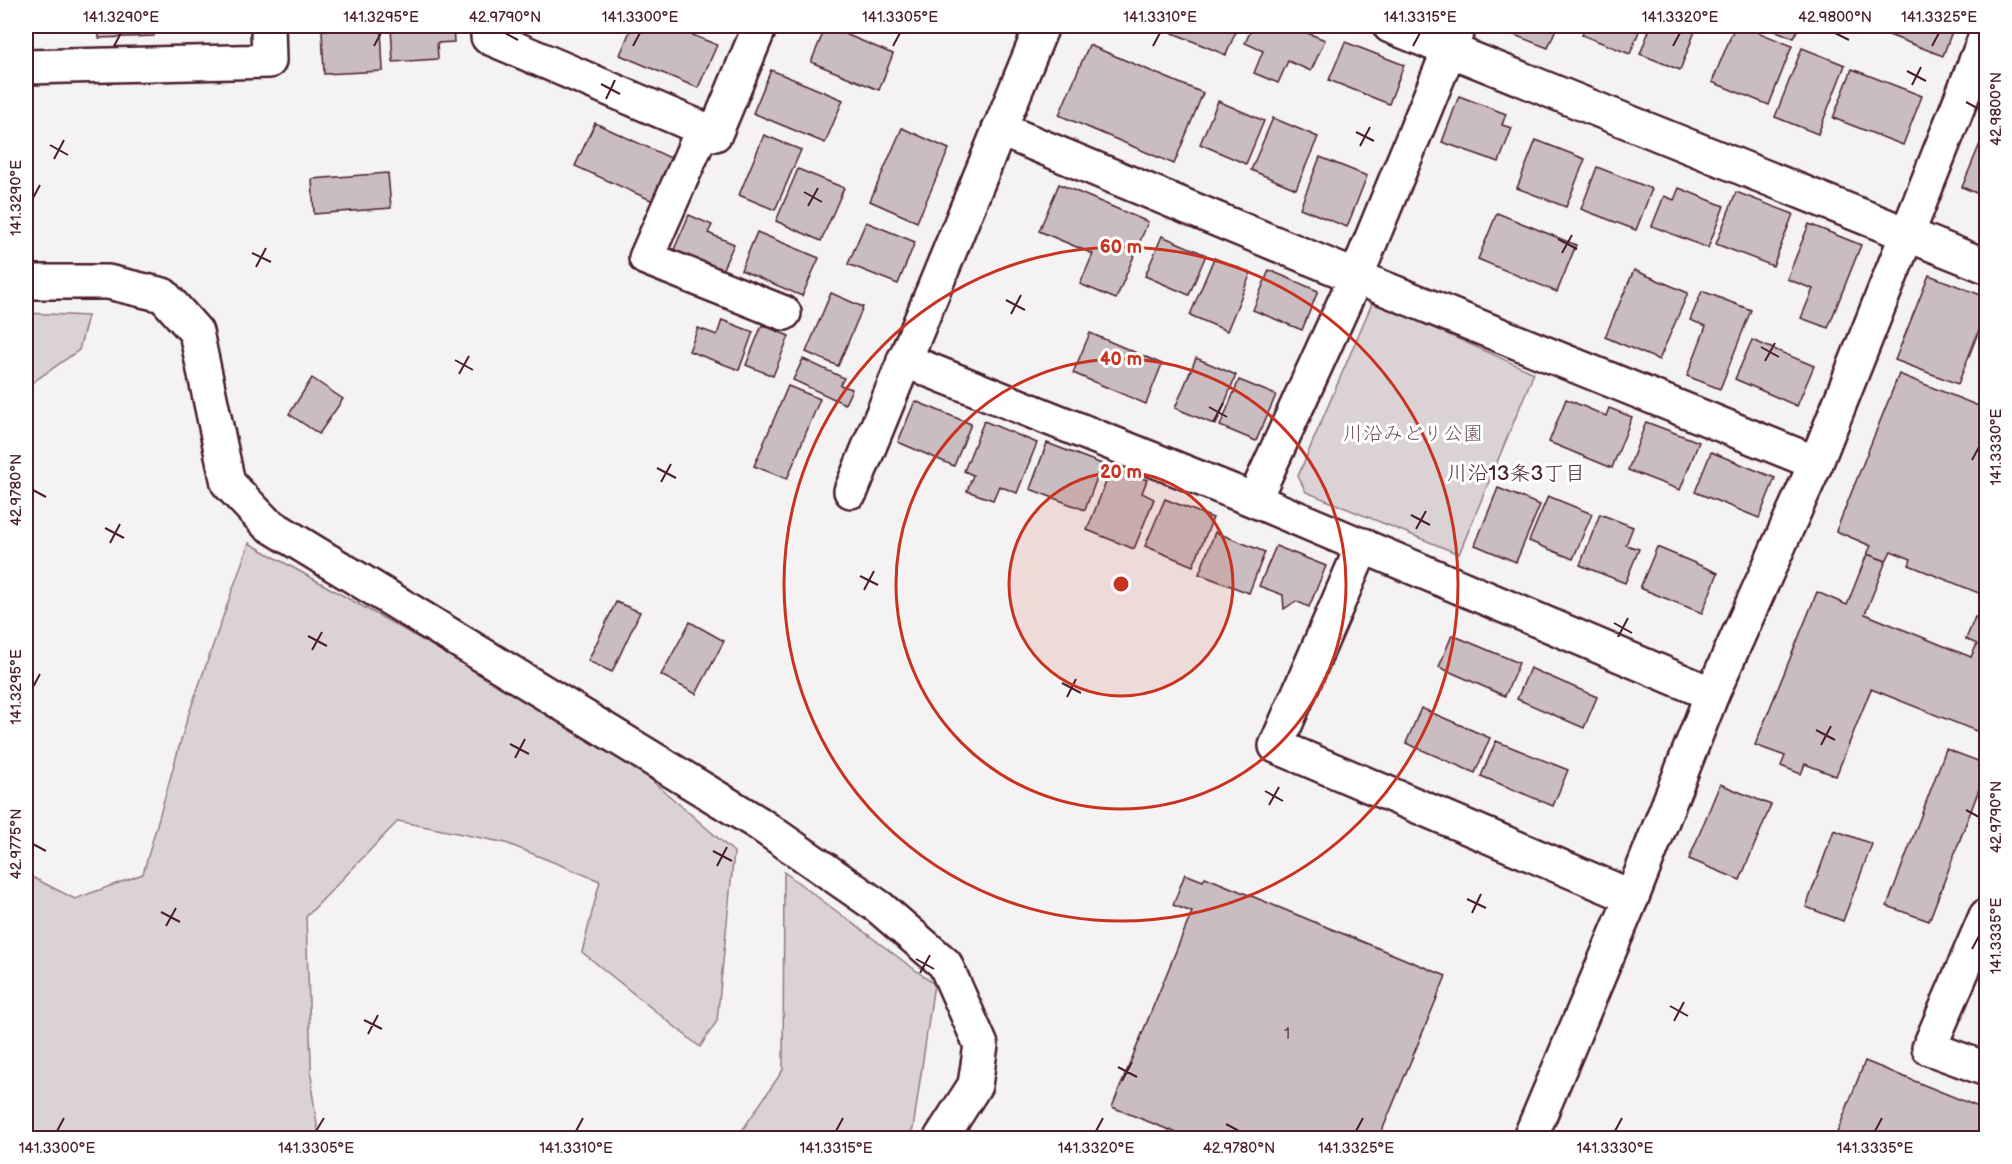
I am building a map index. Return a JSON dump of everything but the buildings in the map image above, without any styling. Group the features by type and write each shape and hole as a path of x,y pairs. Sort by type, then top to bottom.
{"street":[{"path":"26,67 269,61 268,26"},
{"path":"488,26 488,37 715,134 760,26"},
{"path":"851,491 1042,26"},
{"path":"1390,26 1454,38 1908,235 1986,266"},
{"path":"1530,1138 1632,897 1713,694 1816,463 1986,36"},
{"path":"1254,500 1356,277 1454,38"},
{"path":"703,129 646,258 784,313"},
{"path":"999,129 1356,277 1816,463"},
{"path":"26,282 108,282 163,295 196,332 228,483 266,523 758,822 879,907 945,964 981,1045 975,1084 941,1138"},
{"path":"904,360 1363,545 1713,694"},
{"path":"1363,545 1276,746 1632,897"},
{"path":"1986,915 1929,1048 1986,1069"}],"green space":[{"name":"川沿みどり公園","path":"1373,301 1534,373 1459,554 1306,492 1298,476"},
{"path":"26,313 88,316 79,350 26,387"},
{"path":"249,543 462,662 626,758 734,852 717,1021 700,1047 582,952 600,881 506,843 398,821 306,917 312,1091 319,1138 26,1138 26,874 75,899 143,874 187,719"},
{"path":"784,872 934,984 913,1129 905,1138 737,1138 783,1070"}],"district":[{"name":"川沿13条3丁目","path":"1516,473"}]}
